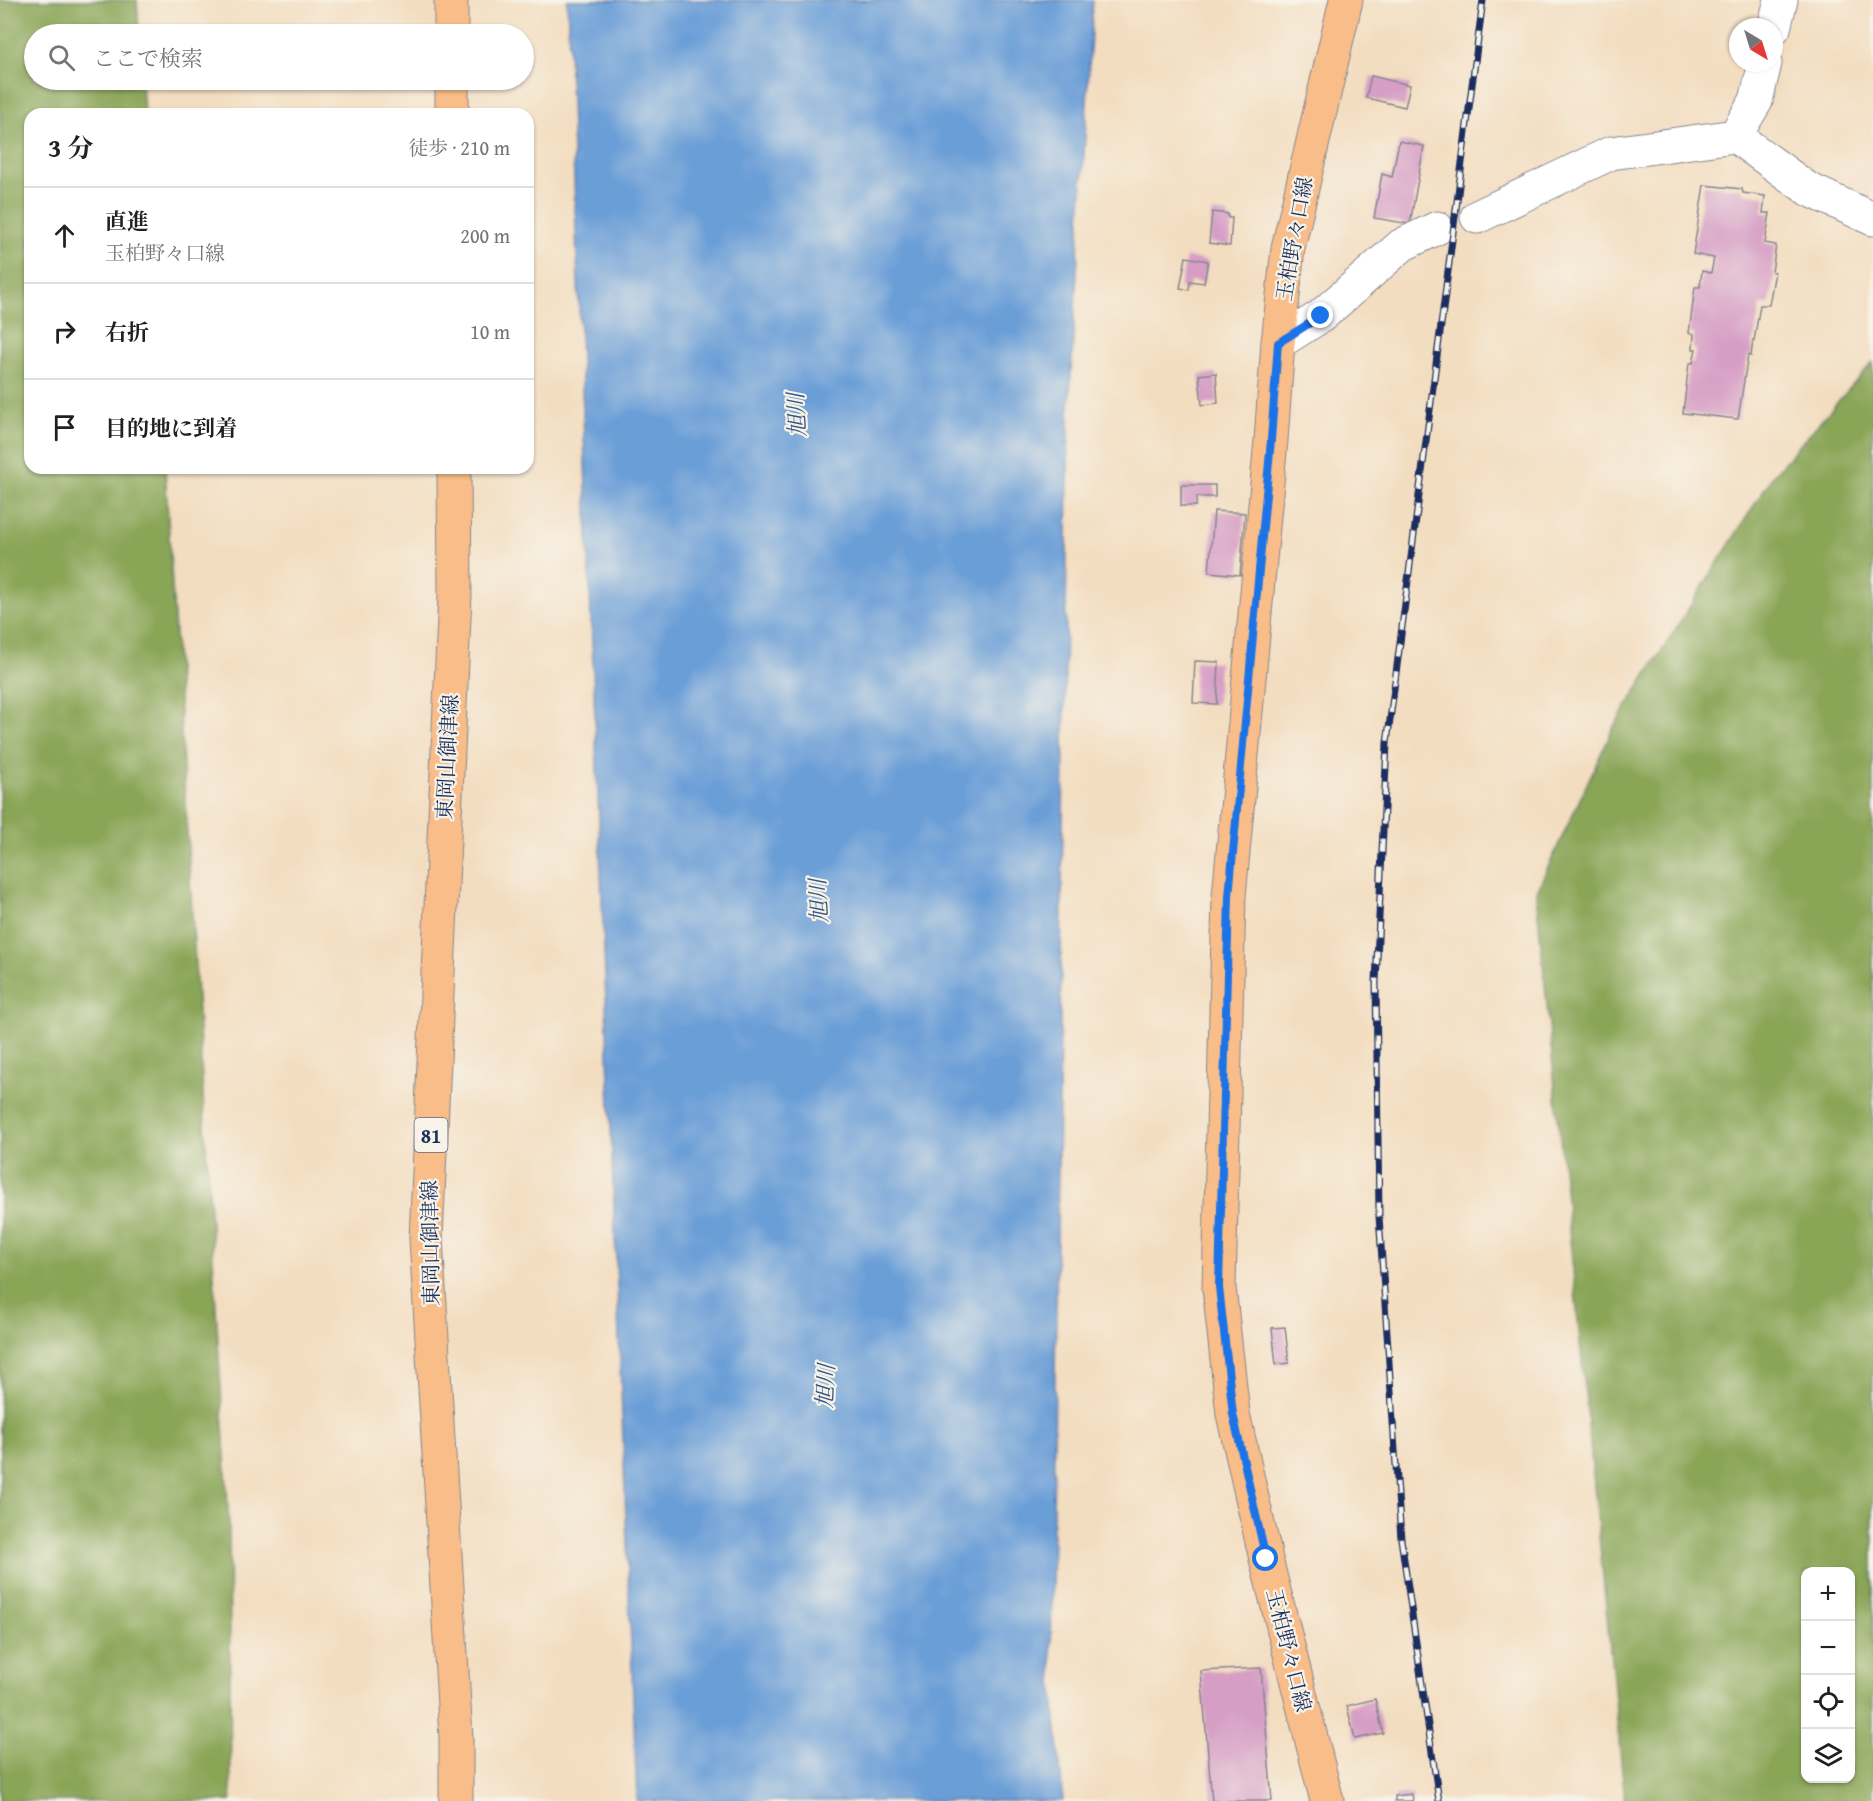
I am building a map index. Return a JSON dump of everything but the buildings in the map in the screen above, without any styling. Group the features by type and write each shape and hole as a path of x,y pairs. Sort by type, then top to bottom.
{"main road":[{"path":"451,0 452,24"},
{"name":"玉柏野々口線","path":"1327,1801 1266,1559 1233,1414 1219,1287 1229,896 1278,343 1288,248 1346,0"},
{"path":"452,90 452,108"},
{"name":"東岡山御津線","path":"454,474 454,596 426,1239 455,1726 456,1801"}],"street":[{"path":"1776,18 1781,0"},
{"path":"1736,136 1756,101 1763,72"},
{"path":"1477,217 1611,153 1736,136 1808,189 1873,219"},
{"path":"1278,343 1321,316 1402,245 1437,228"}],"green space":[{"path":"0,0 137,0 138,24 24,24 24,90 143,90 144,108 24,108 24,474 165,474 229,1522 231,1801 0,1801"},
{"path":"1873,362 1873,1801 1625,1801 1536,893 1614,726 1774,474"}],"water":[{"name":"旭川","path":"567,0 1093,0 1069,409 1051,1658 1063,1801 637,1801"}],"railway":[{"path":"1439,1801 1401,1539 1379,1216 1376,982 1387,743 1483,0"}],"route":[{"path":"1266,1559 1233,1414 1219,1287 1229,896 1278,343 1321,316"}]}
